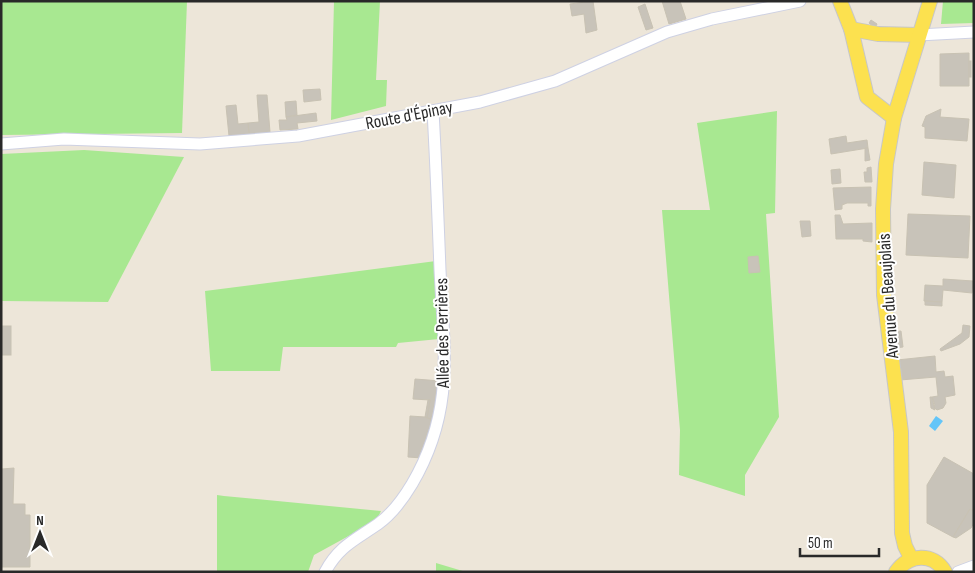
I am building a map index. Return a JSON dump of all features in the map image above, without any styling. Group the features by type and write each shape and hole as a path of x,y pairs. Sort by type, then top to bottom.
{"main road":[{"path":"840,1 850,29 867,96 894,118"},
{"name":"Avenue du Beaujolais","path":"911,558 905,546 902,533 901,432 884,295 882,256 886,164 894,118 930,1"},
{"path":"850,29 878,34 919,35"},
{"path":"896,572 902,564 911,558 926,557 941,564 945,572"}],"street":[{"name":"Route d'Épinay","path":"1,144 64,139 200,144 243,142 298,136 480,102 555,81 668,32 712,19 800,1"},
{"path":"919,35 974,32"},
{"name":"Allée des Perrières","path":"325,572 332,559 344,546 379,523 402,501 428,453 437,428 445,382 433,111"},
{"path":"958,572 974,566"}],"green space":[{"path":"1,1 187,1 182,133 1,135"},
{"path":"334,1 380,1 376,80 387,80 386,106 331,120"},
{"path":"943,1 974,1 974,23 941,24"},
{"path":"777,111 775,213 766,214 779,417 745,475 745,496 679,475 680,430 662,210 710,210 697,123"},
{"path":"84,150 184,157 108,302 1,301 1,154"},
{"path":"436,261 439,339 398,343 396,347 283,347 280,371 211,371 205,291"},
{"path":"217,495 381,511 376,521 314,555 308,572 217,572"},
{"path":"436,563 466,572 436,572"}],"water":[{"path":"936,416 943,421 935,431 929,426"}],"building":[{"path":"593,1 597,30 586,33 584,14 572,16 570,4"},
{"path":"662,1 680,1 686,19 669,24"},
{"path":"645,4 653,28 646,30 638,7"},
{"path":"871,20 877,24 875,28 869,23"},
{"path":"969,53 969,86 940,86 940,54"},
{"path":"969,61 971,61 971,77 969,77"},
{"path":"320,89 321,100 304,102 303,90"},
{"path":"257,95 267,95 270,132 249,134 248,123 259,122"},
{"path":"296,101 297,115 286,117 285,102"},
{"path":"236,105 238,124 248,123 249,134 229,136 226,106"},
{"path":"941,109 940,117 969,119 967,141 925,138 925,127 922,126 926,116"},
{"path":"316,113 317,121 297,123 298,129 280,130 279,120 287,120 286,117"},
{"path":"846,136 847,143 867,140 868,148 831,154 829,139"},
{"path":"865,148 868,148 870,160 865,161"},
{"path":"924,162 956,165 954,198 922,195"},
{"path":"871,167 872,182 865,182 864,172 867,172 867,168"},
{"path":"840,169 841,183 832,184 831,170"},
{"path":"871,187 871,206 868,206 868,203 847,203 842,205 842,209 835,210 833,188"},
{"path":"908,214 970,216 968,258 906,255"},
{"path":"835,215 840,215 843,224 872,223 872,242 863,241 863,239 836,239"},
{"path":"800,221 810,221 811,236 802,237"},
{"path":"758,256 760,272 749,273 748,257"},
{"path":"943,279 973,281 972,293 943,290 942,302 924,301 925,285 943,286"},
{"path":"925,301 942,302 942,306 925,305"},
{"path":"963,325 970,326 969,337 960,344 941,351 940,349 962,333"},
{"path":"1,326 11,326 11,355 1,355"},
{"path":"901,331 903,347 895,348 893,332"},
{"path":"935,356 936,372 944,371 945,377 953,376 955,395 945,397 946,403 943,408 937,410 933,406 935,405 932,397 938,396 936,377 900,380 897,360"},
{"path":"415,379 441,381 436,421 427,418 430,400 413,399"},
{"path":"930,397 932,397 935,410 931,408"},
{"path":"428,400 430,400 427,418 425,417"},
{"path":"410,416 425,417 436,421 422,458 408,457"},
{"path":"944,457 974,474 974,511 970,509 953,537 927,523 927,485"},
{"path":"14,468 13,504 25,504 25,515 30,515 30,567 1,567 1,471 2,469"},
{"path":"970,509 974,511 974,523 971,528 956,538 953,537"}]}
